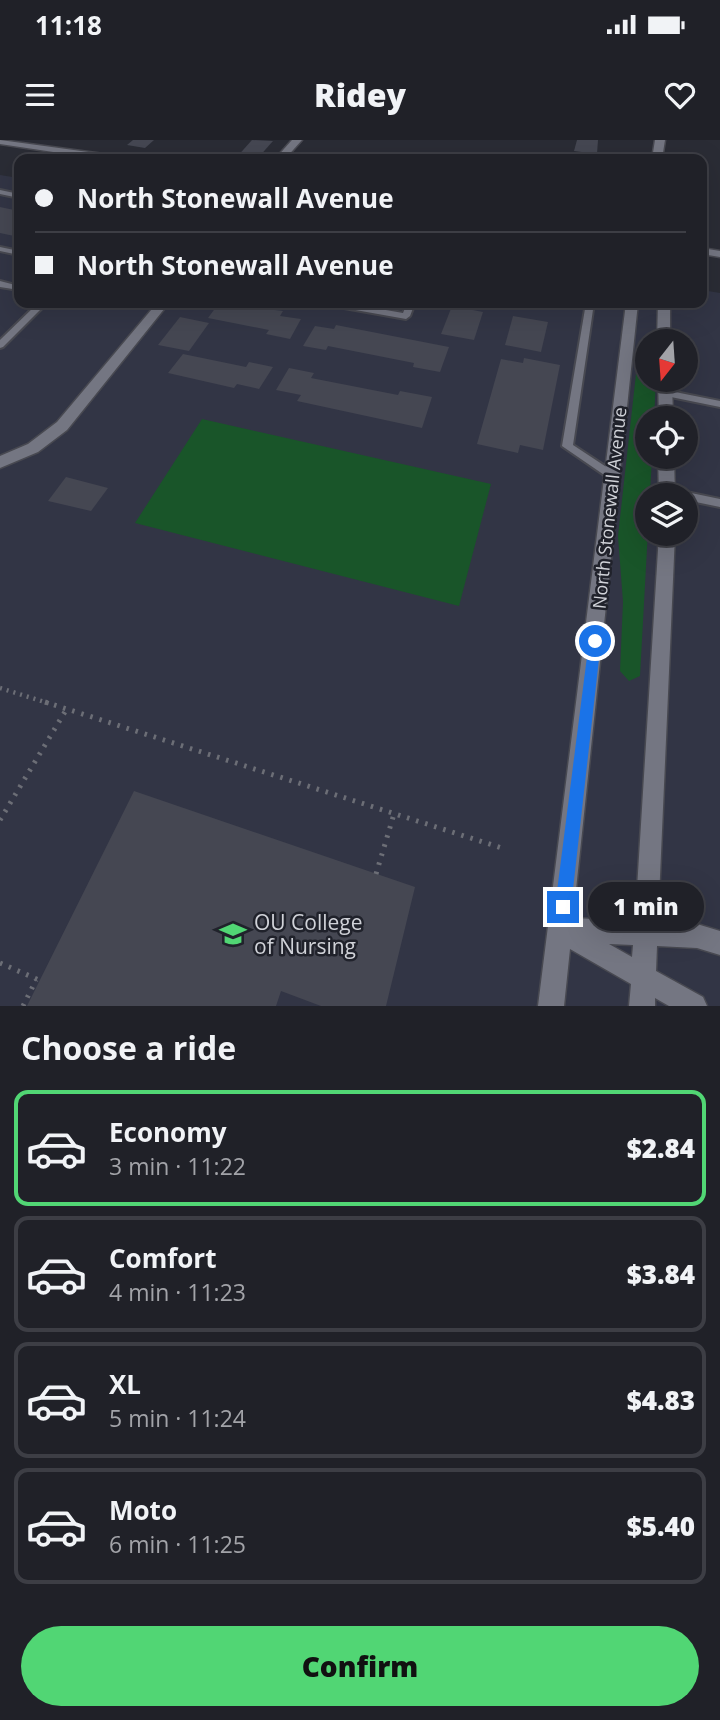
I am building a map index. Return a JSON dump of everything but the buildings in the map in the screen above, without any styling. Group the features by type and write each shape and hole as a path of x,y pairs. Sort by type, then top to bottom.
{"main road":[{"path":"284,154 297,140"},
{"path":"0,141 85,154"},
{"path":"0,462 33,448 62,426 159,308"},
{"name":"North Stonewall Avenue","path":"551,1006 631,308"},
{"path":"664,308 664,329"},
{"path":"642,1006 666,546"},
{"path":"560,930 697,936 720,943"},
{"path":"560,930 694,1006"}],"lane":[{"path":"0,345 38,308"},
{"path":"361,308 406,316 409,308"},
{"path":"589,308 567,446 613,477"},
{"path":"683,392 720,404"},
{"path":"698,499 720,503"}],"path":[{"path":"0,688 505,849"},
{"path":"0,820 66,710"},
{"path":"376,874 394,814"},
{"path":"0,963 38,980 23,1006"}],"shaded area":[{"path":"0,175 14,177 14,308 707,308 707,291 720,293 720,1006 0,1006"}],"green space":[{"path":"635,383 635,392 655,392 655,406 635,406 635,469 651,469 651,483 635,483 635,546 647,546 640,676 629,681 620,671 623,602 618,536"},
{"path":"202,419 491,484 459,606 135,523"}],"place":[{"name":"OU College of Nursing","path":"233,934"}],"route":[{"path":"563,907 595,641"}]}
